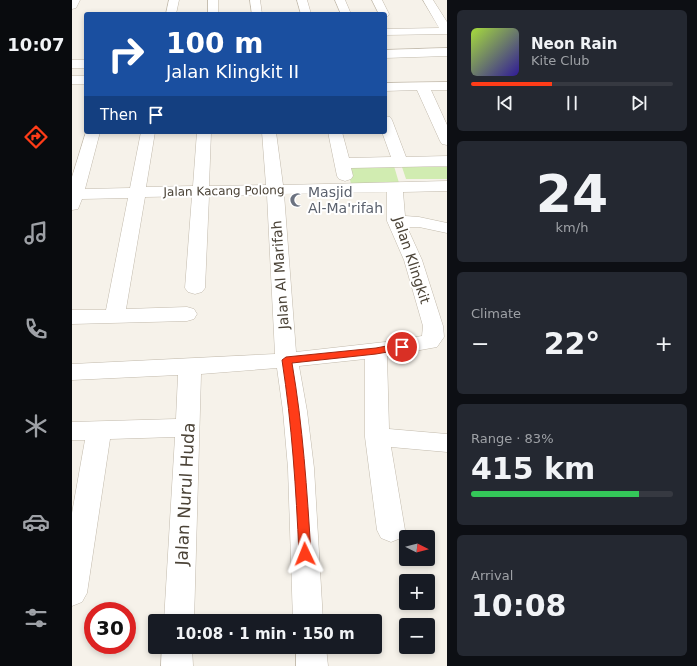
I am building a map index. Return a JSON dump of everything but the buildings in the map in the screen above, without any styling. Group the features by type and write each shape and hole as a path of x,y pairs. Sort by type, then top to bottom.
{"street":[{"path":"72,6 75,0"},
{"path":"171,12 174,0"},
{"path":"213,0 213,12"},
{"path":"255,0 256,12"},
{"path":"302,0 305,12"},
{"path":"340,0 345,12"},
{"path":"377,0 383,12"},
{"path":"428,0 447,31"},
{"path":"389,32 447,31"},
{"path":"387,54 447,52"},
{"path":"387,60 447,59"},
{"path":"72,64 84,64"},
{"path":"72,80 84,80"},
{"path":"422,86 447,141"},
{"path":"387,87 447,86"},
{"path":"387,126 400,162"},
{"path":"73,198 92,134"},
{"path":"115,316 148,134"},
{"path":"195,288 204,134"},
{"name":"Jalan Al Marifah","path":"269,134 275,190 286,360 295,411 300,468 308,614"},
{"path":"335,134 348,188"},
{"path":"342,163 447,161"},
{"name":"Jalan Kacang Polong","path":"73,198 138,192 447,186"},
{"name":"Jalan Klingkit","path":"394,187 396,196 396,220 438,329"},
{"path":"396,220 419,222 447,228"},
{"path":"72,317 187,314"},
{"path":"72,372 190,367 286,360 376,351 428,342 438,329"},
{"path":"376,351 377,437 391,530"},
{"name":"Jalan Nurul Huda","path":"179,614 190,367"},
{"path":"72,431 188,428"},
{"path":"72,593 99,430"},
{"path":"377,437 447,443"},
{"path":"176,666 177,654"},
{"path":"311,654 312,666"}],"green space":[{"path":"394,166 399,183 351,184 347,167"},
{"path":"402,167 447,167 447,179 406,179"}],"place":[{"name":"Masjid Al-Ma'rifah","path":"297,200"}],"route":[{"path":"305,554 295,411 286,360 402,347"}]}
